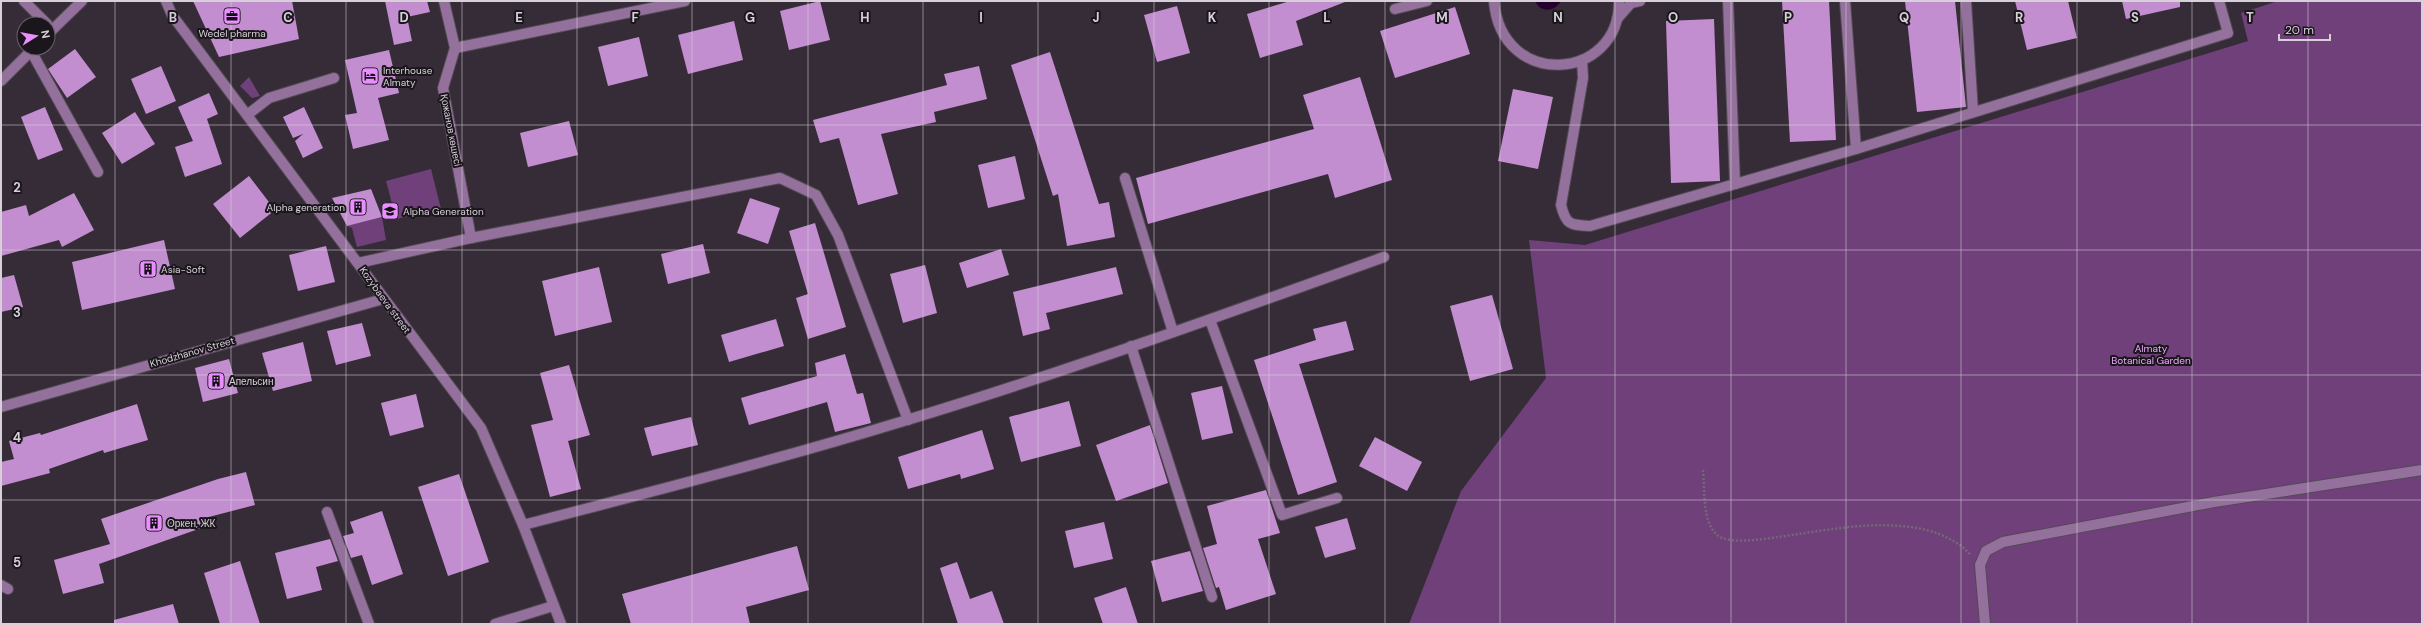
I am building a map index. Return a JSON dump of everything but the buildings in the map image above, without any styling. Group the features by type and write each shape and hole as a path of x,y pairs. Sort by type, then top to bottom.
{"street":[{"path":"24,1 38,16"},
{"path":"56,22 82,1"},
{"name":"Kozybaeva street","path":"166,1 172,15 481,428 523,525 561,624"},
{"name":"Қожанов көшесі","path":"444,1 455,48 443,88 471,238"},
{"path":"455,48 685,1"},
{"path":"1395,9 1427,1"},
{"path":"1494,1 1496,19 1502,35 1513,49 1527,59 1544,64 1561,66 1582,60 1604,44 1612,32 1617,19 1619,1"},
{"path":"1617,19 1631,3 1640,1"},
{"path":"1728,1 1735,184"},
{"path":"1846,1 1856,149"},
{"path":"1966,1 1973,112"},
{"path":"1582,60 1583,78 1561,205 1564,218 1573,225 1590,226 1856,149 2228,34 2219,1"},
{"path":"1,81 26,56"},
{"path":"35,56 98,172"},
{"path":"247,115 269,98 334,78"},
{"path":"358,263 471,238 780,178 816,195 838,235 908,420"},
{"path":"1125,178 1173,332"},
{"path":"523,525 711,477 908,420 1210,320 1384,257"},
{"name":"Khodzhanov Street","path":"1,407 383,299"},
{"path":"1210,320 1282,515 1337,498"},
{"path":"1131,346 1212,597"},
{"path":"1986,624 1980,565 1986,550 2003,542 2214,502 2422,470"},
{"path":"327,512 369,624"},
{"path":"495,624 553,606"}],"path":[{"path":"1703,470 1708,524 1717,535 1729,540 1753,540 1812,531 1894,525 1922,529 1944,535 1963,547 1980,565"}],"green space":[{"name":"Almaty Botanical Garden","path":"2278,1 2422,1 2422,624 1409,624 1461,491 1546,378 1529,240 1585,245 2248,41 2241,13"},
{"path":"249,77 260,96 252,98 240,86"},
{"path":"431,169 441,209 396,219 386,181"},
{"path":"382,217 386,240 357,247 352,228 347,226"}],"shaded area":[{"path":"1535,1 1561,1 1558,5 1548,10 1540,8"}],"place":[{"name":"Wedel pharma","path":"232,16"},
{"name":"Interhouse Almaty","path":"370,76"},
{"name":"Alpha generation","path":"358,207"},
{"name":"Alpha Generation","path":"390,211"},
{"name":"Asia-Soft","path":"148,269"},
{"name":"Апельсин","path":"216,381"},
{"name":"Оркен, ЖК","path":"154,523"}]}
